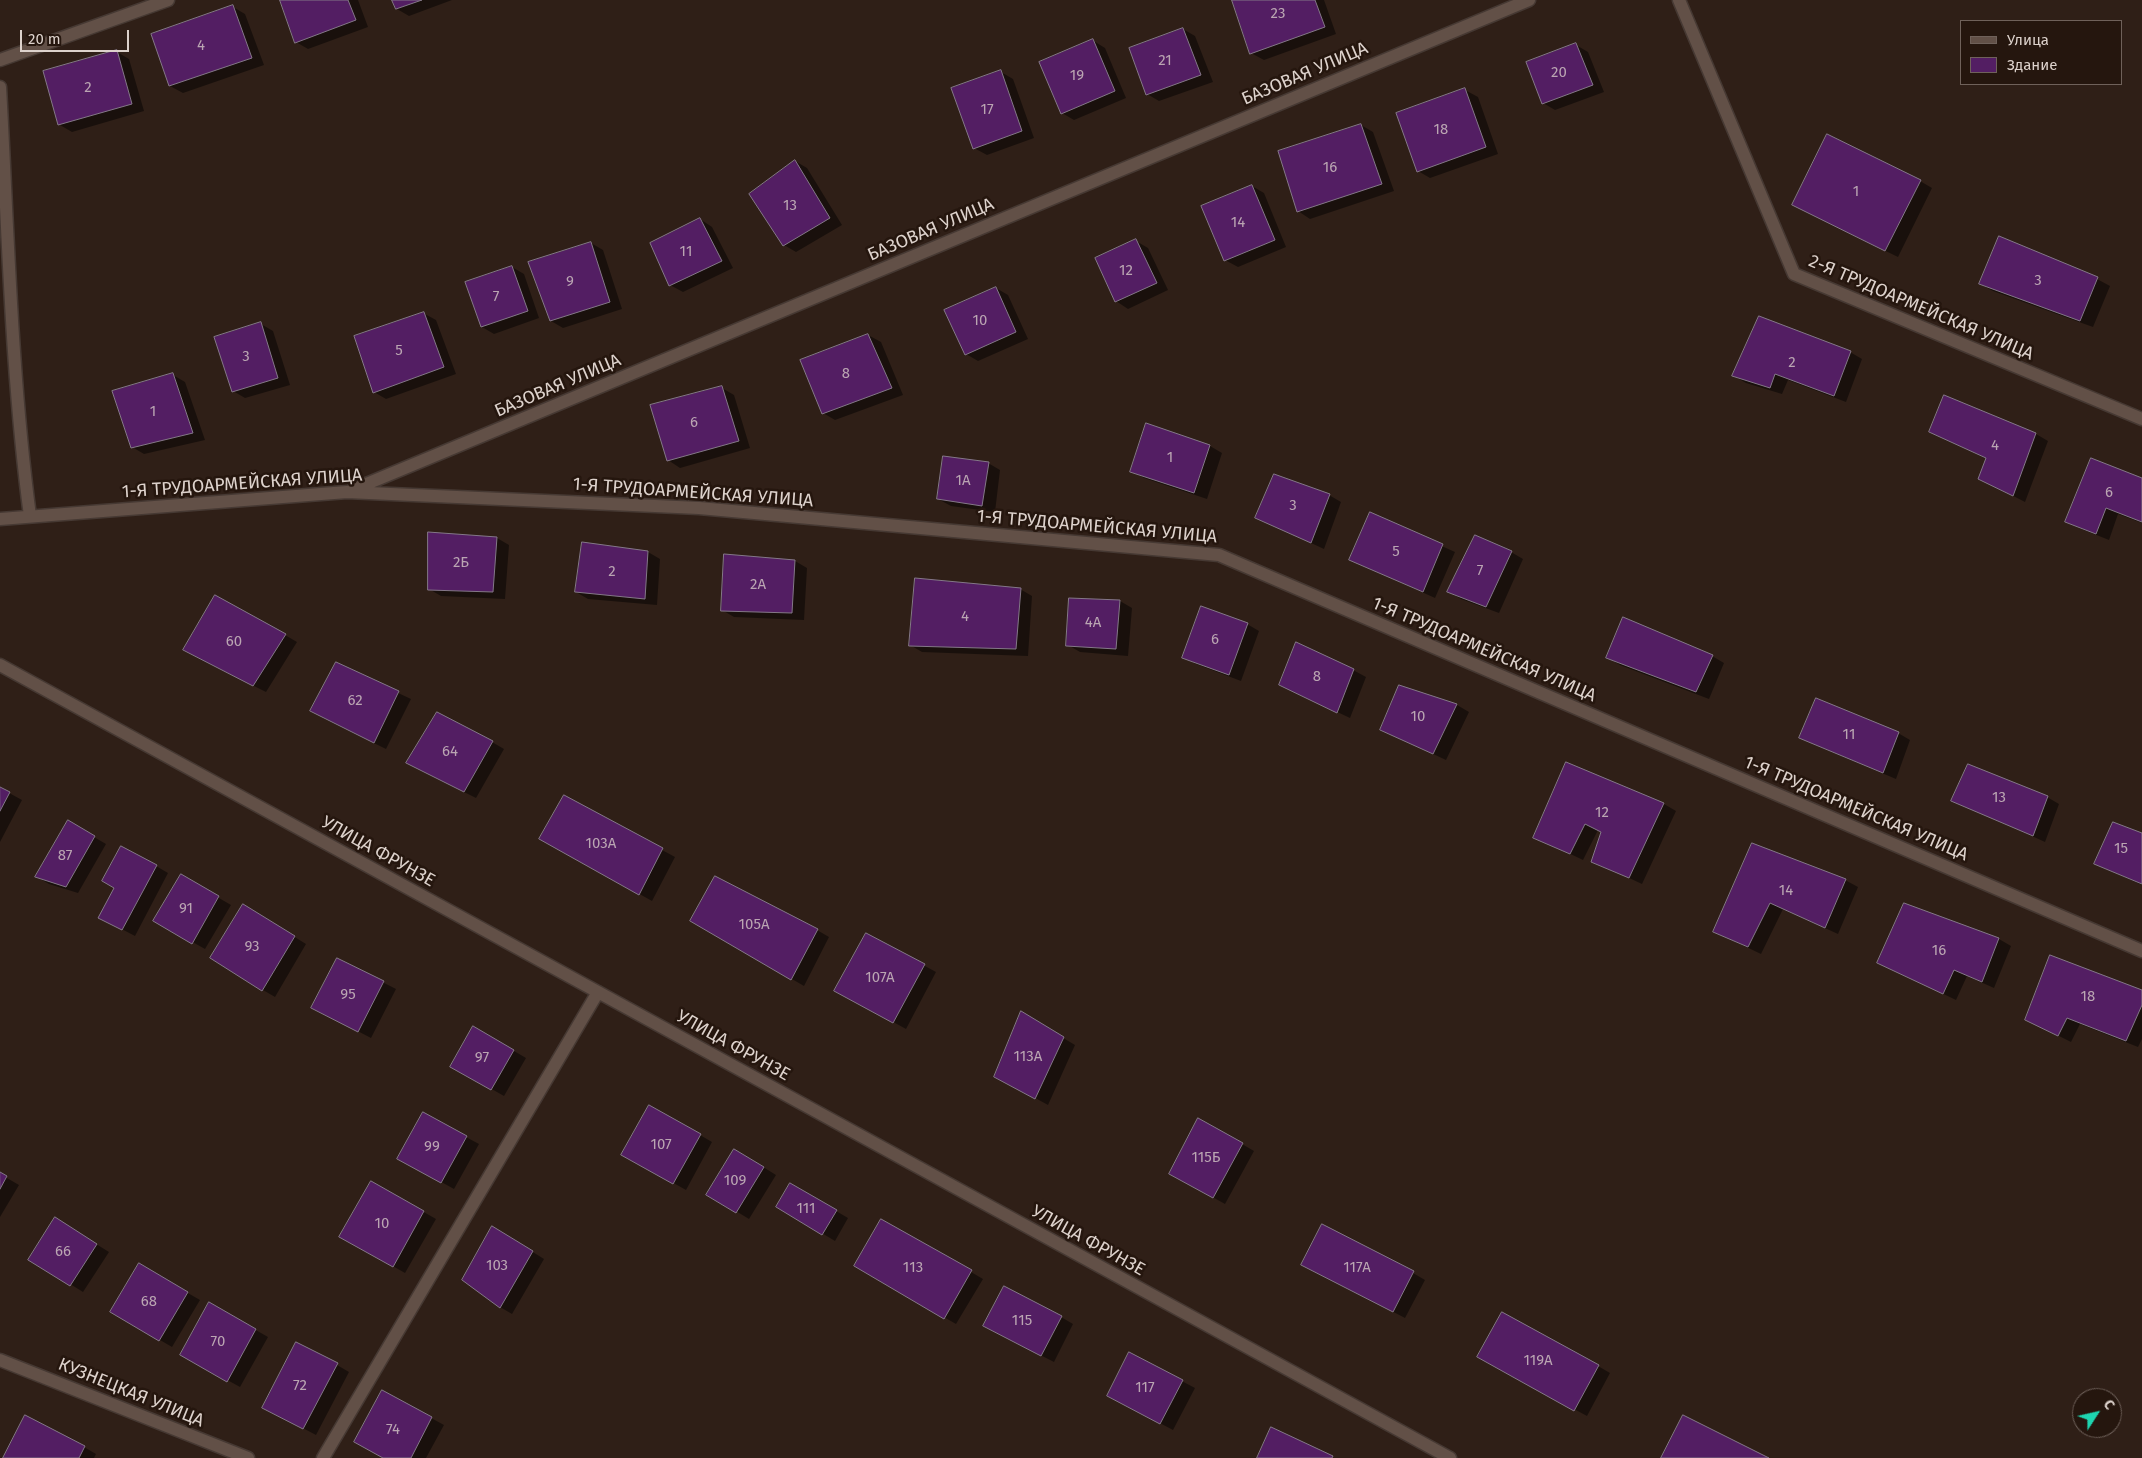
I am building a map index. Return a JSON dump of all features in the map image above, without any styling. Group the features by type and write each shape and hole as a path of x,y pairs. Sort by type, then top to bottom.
{"street":[{"path":"0,60 168,0"},
{"name":"БАЗОВАЯ УЛИЦА","path":"347,492 1529,0"},
{"name":"2-Я ТРУДОАРМЕЙСКАЯ УЛИЦА","path":"1679,0 1794,274 2142,419"},
{"path":"0,87 12,312 24,478 30,516"},
{"name":"1-Я ТРУДОАРМЕЙСКАЯ УЛИЦА","path":"0,519 347,492 699,508 1219,555 2142,951"},
{"name":"УЛИЦА ФРУНЗЕ","path":"0,665 1450,1458"},
{"path":"323,1458 598,992"},
{"name":"КУЗНЕЦКАЯ УЛИЦА","path":"0,1360 248,1458"}],"building":[{"path":"280,0 348,0 356,20 295,43"},
{"path":"392,0 422,0 396,9"},
{"path":"1232,0 1315,0 1325,27 1250,54"},
{"path":"233,5 252,58 169,86 151,34"},
{"path":"1183,28 1201,75 1146,95 1129,48"},
{"path":"1093,39 1115,91 1061,114 1039,62"},
{"path":"1576,43 1593,85 1542,104 1526,62"},
{"path":"117,50 132,104 58,125 43,71"},
{"path":"1001,70 1022,131 973,149 951,88"},
{"path":"1465,88 1486,147 1417,172 1396,113"},
{"path":"1361,124 1382,184 1297,212 1278,151"},
{"path":"1827,134 1921,180 1885,251 1792,205"},
{"path":"795,160 830,218 783,246 749,194"},
{"path":"1252,185 1275,240 1224,261 1201,206"},
{"path":"700,218 722,261 669,286 650,243"},
{"path":"1999,236 2098,277 2080,321 1979,284"},
{"path":"1136,239 1157,283 1115,302 1095,258"},
{"path":"591,242 610,302 550,321 528,262"},
{"path":"512,266 528,311 481,327 465,282"},
{"path":"996,287 1016,332 965,355 944,310"},
{"path":"424,312 444,367 373,393 354,336"},
{"path":"1759,316 1851,351 1834,396 1775,374 1770,388 1732,376"},
{"path":"261,322 278,378 232,392 214,337"},
{"path":"868,334 892,388 822,414 800,360"},
{"path":"173,373 193,433 131,448 112,391"},
{"path":"722,386 739,441 667,461 650,405"},
{"path":"1944,395 2036,433 2013,496 1978,479 1986,458 1929,432"},
{"path":"1146,423 1210,445 1194,493 1130,472"},
{"path":"943,456 989,462 982,506 937,499"},
{"path":"2091,458 2142,478 2142,522 2106,508 2096,534 2065,522"},
{"path":"1274,474 1330,494 1311,543 1255,518"},
{"path":"1370,512 1443,544 1423,592 1349,560"},
{"path":"428,532 497,537 493,592 428,590"},
{"path":"1475,535 1512,551 1486,607 1447,592"},
{"path":"582,542 648,551 645,599 575,592"},
{"path":"724,554 795,560 792,613 721,611"},
{"path":"915,578 1021,588 1016,649 909,646"},
{"path":"215,595 286,634 253,686 183,650"},
{"path":"1069,598 1120,600 1116,649 1066,646"},
{"path":"1201,606 1248,623 1229,675 1182,658"},
{"path":"1623,617 1713,655 1696,692 1606,658"},
{"path":"1296,642 1354,669 1337,713 1279,685"},
{"path":"336,662 399,691 374,743 310,711"},
{"path":"1399,685 1457,704 1433,754 1380,730"},
{"path":"1816,698 1899,732 1883,773 1799,738"},
{"path":"437,712 493,741 464,792 406,763"},
{"path":"1566,762 1664,803 1629,878 1591,862 1601,832 1585,824 1570,854 1533,838"},
{"path":"1968,764 2048,796 2033,836 1951,801"},
{"path":"0,787 10,792 0,811"},
{"path":"564,795 663,848 639,895 539,839"},
{"path":"68,820 95,836 66,887 35,877"},
{"path":"2113,822 2142,833 2142,884 2094,864"},
{"path":"1752,843 1846,879 1825,928 1770,903 1748,947 1713,932"},
{"path":"121,846 157,865 122,930 98,918 114,888 102,881"},
{"path":"181,874 219,896 192,944 153,921"},
{"path":"715,876 818,929 791,980 690,921"},
{"path":"1904,903 1999,938 1982,982 1954,970 1943,994 1877,963"},
{"path":"243,904 295,936 262,991 210,958"},
{"path":"866,933 925,964 893,1023 834,991"},
{"path":"2050,955 2142,990 2142,1005 2126,1041 2067,1018 2058,1036 2025,1020"},
{"path":"337,958 384,981 358,1032 311,1008"},
{"path":"1021,1011 1064,1037 1035,1099 994,1077"},
{"path":"473,1026 514,1050 491,1090 450,1067"},
{"path":"649,1105 701,1134 673,1184 621,1155"},
{"path":"423,1112 467,1136 441,1183 397,1159"},
{"path":"1198,1118 1243,1143 1213,1198 1169,1174"},
{"path":"734,1149 764,1167 736,1213 706,1195"},
{"path":"0,1172 7,1176 0,1189"},
{"path":"371,1181 424,1211 393,1267 339,1237"},
{"path":"790,1183 837,1210 822,1235 776,1207"},
{"path":"55,1217 97,1244 70,1286 28,1260"},
{"path":"881,1219 972,1270 944,1319 854,1266"},
{"path":"1322,1224 1414,1271 1393,1312 1301,1265"},
{"path":"492,1226 533,1251 500,1308 462,1280"},
{"path":"139,1263 188,1292 159,1341 110,1312"},
{"path":"1004,1286 1062,1316 1041,1356 983,1326"},
{"path":"209,1302 256,1329 227,1382 180,1355"},
{"path":"1502,1312 1599,1365 1574,1411 1477,1357"},
{"path":"296,1342 338,1363 303,1429 262,1408"},
{"path":"1129,1352 1183,1380 1160,1424 1107,1396"},
{"path":"382,1390 432,1417 411,1458 383,1458 354,1442"},
{"path":"25,1415 85,1446 79,1458 3,1458"},
{"path":"1683,1415 1769,1458 1661,1458"},
{"path":"1271,1427 1333,1456 1332,1458 1257,1458"}]}
